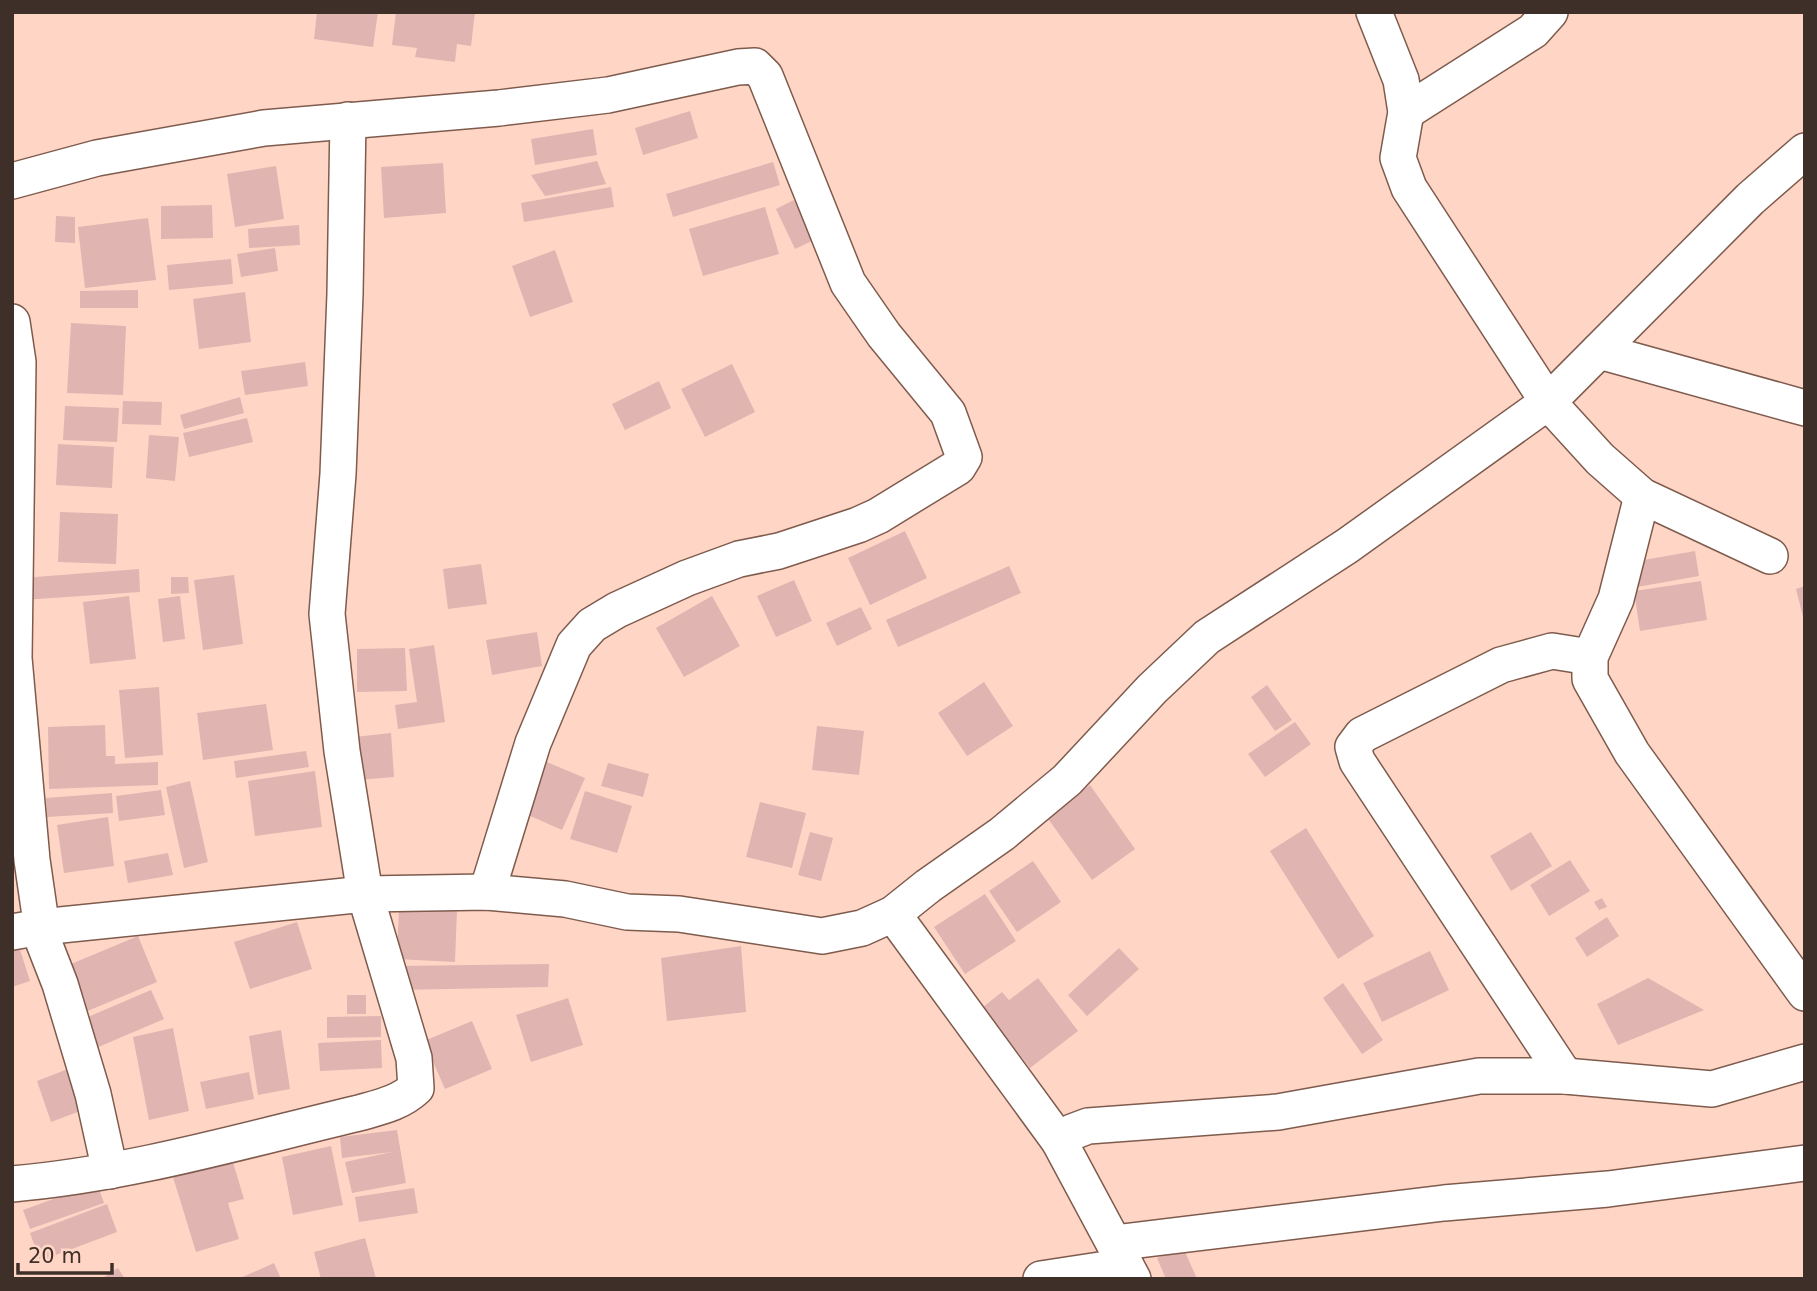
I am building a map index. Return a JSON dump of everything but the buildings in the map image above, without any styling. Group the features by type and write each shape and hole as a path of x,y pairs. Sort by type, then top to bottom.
{"street":[{"path":"1374,12 1401,80 1406,112 1398,158 1409,188 1548,402 1600,459 1642,496 1770,556"},
{"path":"1406,112 1533,31 1550,12"},
{"path":"12,181 97,158 264,128 499,108 608,95 738,67 755,66 765,76 848,283 879,327 948,413 964,457 958,467 878,516 819,539 739,559 687,578 617,610 592,625 574,645 533,743 486,892"},
{"path":"12,1184 110,1171 359,1113 392,1104 416,1088 414,1058 365,894 342,751 327,614 338,460 345,294 348,120"},
{"path":"27,930 365,894 486,892 565,899 627,912 680,914 822,936 862,928 893,914 1002,834 1067,780 1152,689 1207,637 1347,545 1548,402 1750,200 1805,151"},
{"path":"12,322 18,362 14,658 28,814 27,930 93,1094 110,1171"},
{"path":"1599,351 1805,408"},
{"path":"1642,496 1616,598 1590,657 1590,679 1632,753 1805,993"},
{"path":"1565,1076 1357,761 1353,747 1362,735 1501,664 1552,652 1590,657"},
{"path":"893,914 1059,1141 1124,1263"},
{"path":"1059,1141 1088,1126 1278,1112 1479,1076 1565,1076 1712,1089 1805,1062"},
{"path":"1041,1279 1444,1203 1608,1189 1805,1163"}]}
